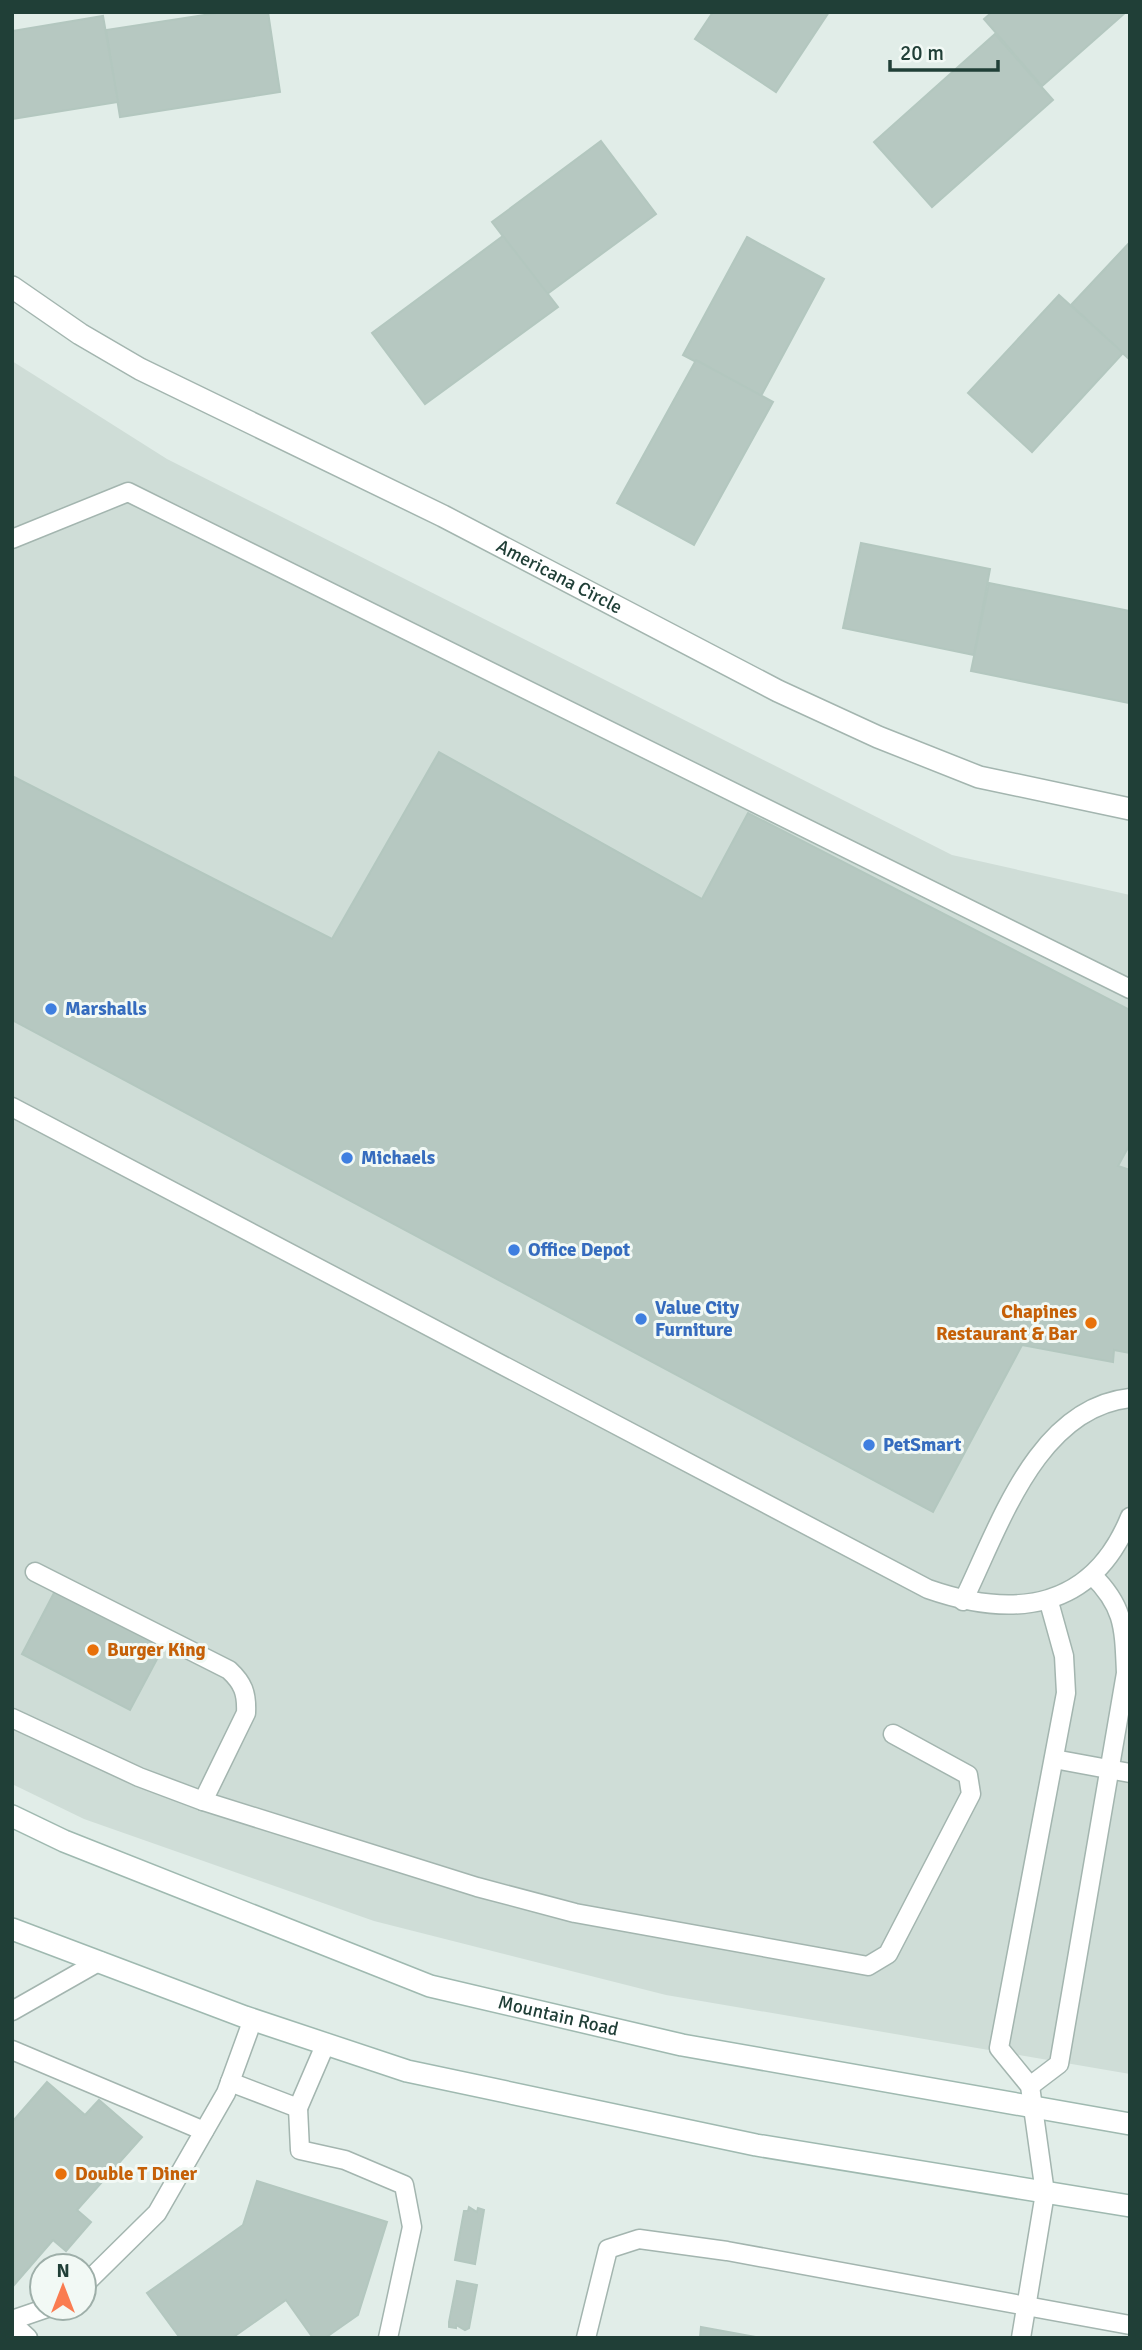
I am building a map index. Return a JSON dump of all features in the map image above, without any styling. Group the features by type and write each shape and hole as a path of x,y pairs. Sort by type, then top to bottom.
{"main road":[{"name":"Americana Circle","path":"12,288 80,334 140,369 443,516 778,691 853,726 929,760 979,777 1130,809"},
{"name":"Mountain Road","path":"12,1816 64,1841 430,1986 682,2045 1031,2097 1130,2124"},
{"path":"12,1928 253,2019 407,2071 756,2145 1130,2206"}],"lane":[{"path":"12,539 128,492 1130,989"},
{"path":"12,1107 928,1589 963,1601 1012,1606 1049,1601 1092,1575 1124,1533 1130,1517"},
{"path":"963,1601 1023,1478 1052,1437 1082,1413 1130,1398"},
{"path":"36,1572 229,1670 241,1682 247,1697 246,1713 203,1801"},
{"path":"1031,2097 1059,2064 1126,1673 1124,1629 1111,1594 1092,1575"},
{"path":"1021,2338 1045,2193 1031,2097 999,2048 1066,1693 1064,1656 1049,1601"},
{"path":"12,1718 139,1777 359,1852 575,1913 868,1966 888,1954 971,1794 968,1775 893,1734"},
{"path":"1054,1759 1130,1773"},
{"path":"12,2011 100,1961"},
{"path":"98,2271 157,2213 230,2082 253,2019"},
{"path":"326,2043 298,2108 300,2150 345,2160 404,2185 412,2227 388,2338"},
{"path":"12,2050 204,2131"},
{"path":"230,2082 298,2108"},
{"path":"586,2338 608,2249 639,2239 727,2251 1130,2325"},
{"path":"12,2321 27,2338"}],"shaded area":[{"path":"12,361 167,459 952,855 1130,895 1130,2074 666,1995 374,1921 84,1819 12,1784"}],"building":[{"path":"224,12 268,12 280,92 120,117 106,30"},
{"path":"713,12 829,12 776,92 695,39"},
{"path":"992,12 1126,12 1042,86 984,19"},
{"path":"103,16 118,102 12,119 12,31"},
{"path":"995,34 1053,100 932,207 874,142"},
{"path":"601,141 656,214 547,294 492,222"},
{"path":"503,236 558,307 425,404 372,333"},
{"path":"747,237 824,279 761,396 683,355"},
{"path":"1130,242 1130,360 1071,305"},
{"path":"1059,295 1123,353 1032,452 968,393"},
{"path":"696,360 773,402 694,545 617,503"},
{"path":"861,543 990,569 974,655 843,628"},
{"path":"989,583 1130,611 1129,703 971,671"},
{"path":"439,752 702,899 748,813 1130,1010 1130,1144 1118,1166 1130,1170 1130,1353 1114,1350 1113,1362 1022,1345 933,1512 12,1020 12,776 332,939"},
{"name":"Burger King","path":"56,1589 164,1646 130,1710 22,1654"},
{"name":"Double T Diner","path":"47,2082 85,2115 99,2100 142,2137 77,2210 91,2222 66,2251 53,2240 43,2252 28,2252 28,2269 14,2285 12,2122"},
{"path":"257,2181 387,2222 358,2315 325,2338 313,2338 286,2300 232,2338 180,2338 147,2293 243,2225"},
{"path":"469,2207 477,2212 478,2208 484,2210 475,2264 455,2260 464,2211 468,2211"},
{"path":"457,2281 477,2285 469,2328 465,2330 456,2325 456,2328 449,2327"},
{"path":"701,2327 761,2338 700,2338"}],"place":[{"name":"Marshalls","path":"51,1009"},
{"name":"Michaels","path":"347,1158"},
{"name":"Office Depot","path":"514,1250"},
{"name":"Value City Furniture","path":"641,1319"},
{"name":"Chapines Restaurant & Bar","path":"1091,1323"},
{"name":"PetSmart","path":"869,1445"},
{"name":"Burger King","path":"93,1650"},
{"name":"Double T Diner","path":"61,2174"}]}
